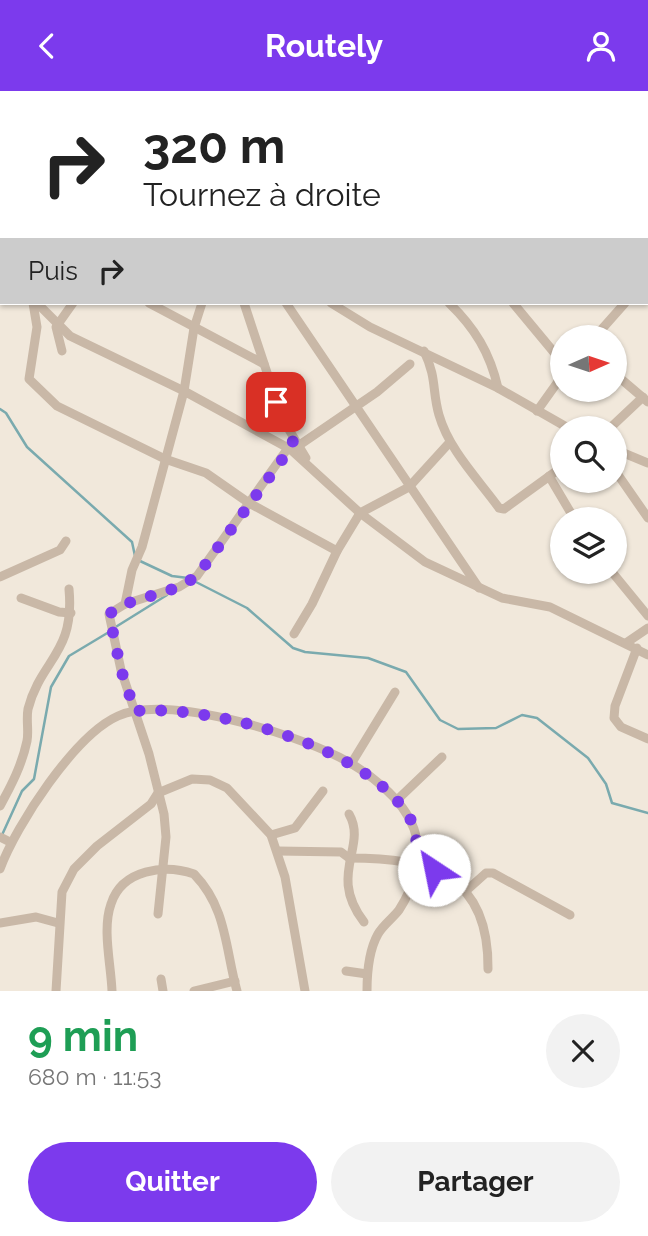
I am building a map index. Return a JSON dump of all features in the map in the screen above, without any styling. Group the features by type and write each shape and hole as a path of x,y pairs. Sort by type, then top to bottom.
{"street":[{"path":"35,305 37,327 29,379 57,406 165,459 206,473 249,503 337,551"},
{"path":"37,305 70,336 294,446"},
{"path":"62,351 57,335 58,322 71,305"},
{"path":"153,305 264,364"},
{"path":"125,604 184,391 194,328 201,305"},
{"path":"245,305 294,446 317,473 360,513 425,562 502,597 551,607 648,655"},
{"path":"287,305 480,589"},
{"path":"334,305 370,327 498,388 550,418"},
{"path":"451,305 480,337 492,361 498,388"},
{"path":"515,305 550,348"},
{"path":"606,325 623,305"},
{"path":"424,351 436,378 439,414 450,442 501,509 549,476 567,507"},
{"path":"158,914 166,837 158,793 121,670 109,614 125,604 179,587 197,576 294,446 355,407 410,364"},
{"path":"625,416 646,399 627,384"},
{"path":"537,411 550,393"},
{"path":"295,633 337,551 360,513 409,487 450,442"},
{"path":"627,454 648,463"},
{"path":"627,488 648,518"},
{"path":"0,577 60,550 66,541"},
{"path":"622,584 648,616"},
{"path":"0,806 18,771 27,740 28,710 32,699 64,644 71,613 69,589"},
{"path":"21,598 60,613 71,613"},
{"path":"626,643 648,628"},
{"path":"638,648 615,706 614,718 621,727 648,739"},
{"path":"351,764 395,692"},
{"path":"0,869 10,842 28,812 83,742 102,725 135,711 160,709 224,718 296,741 351,764 396,801 408,816 415,832 418,862 410,891 378,935 367,974 367,991"},
{"path":"396,801 442,757"},
{"path":"56,991 58,923 62,892 74,869 115,831 151,804 158,793 173,784 192,779 210,780 227,788 271,835 278,851 295,924 305,991"},
{"path":"271,835 295,828 323,791"},
{"path":"349,814 354,832 349,858 348,895 364,922"},
{"path":"0,838 10,842"},
{"path":"278,851 341,852 349,858 418,862 467,890 485,939 488,969"},
{"path":"112,991 108,923 111,903 118,890 136,875 163,868 194,874 203,883 219,910 228,936 236,986 194,991"},
{"path":"467,890 486,873 493,873 570,915"},
{"path":"0,923 36,918 58,923"},
{"path":"346,971 367,974"},
{"path":"162,979 163,991"}],"waterway":[{"path":"0,409 6,413 27,447 132,542 135,556"},
{"path":"140,561 172,576 188,578"},
{"path":"194,581 247,608 293,648 305,652 368,658 406,672 440,720 458,729 496,728 522,715 537,718 588,758 606,784 612,803 648,813"},
{"path":"114,628 167,595"},
{"path":"2,835 22,791 34,779 51,687 69,656 109,632"}],"route":[{"path":"276,402 293,441 290,449 217,545 197,576 179,587 125,604 109,614 121,670 135,711 160,709 224,718 339,757 367,774 393,797 408,816 415,832 418,862 434,870"}]}
